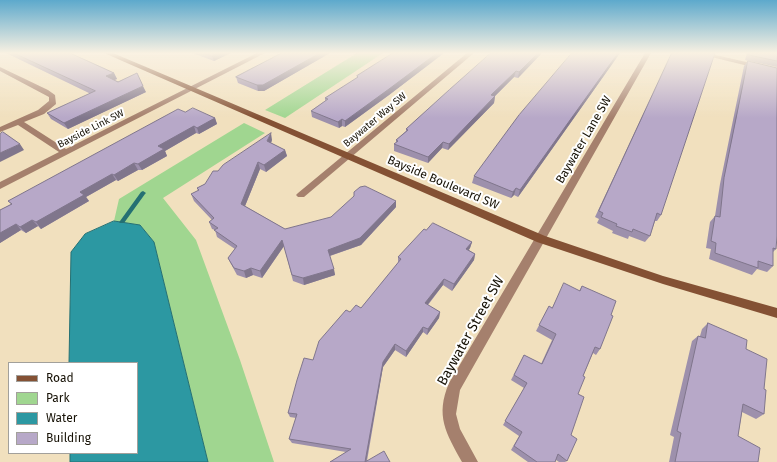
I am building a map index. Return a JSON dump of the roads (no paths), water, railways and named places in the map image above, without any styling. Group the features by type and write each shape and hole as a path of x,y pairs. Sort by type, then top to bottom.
{"street":[{"path":"0,130 41,112 53,102 53,96 11,75"},
{"name":"Bayside Boulevard SW","path":"156,75 541,239 664,280 777,313"},
{"name":"Bayside Link SW","path":"0,186 221,75"},
{"name":"Baywater Way SW","path":"301,195 445,75"},
{"name":"Baywater Lane SW","path":"541,239 636,75"},
{"path":"18,122 66,153"},
{"name":"Baywater Street SW","path":"470,462 459,443 449,414 454,388 541,239"}],"water":[{"path":"114,221 140,225 154,242 208,462 70,462 70,454 138,454 138,362 69,362 71,252 85,234"}],"waterway":[{"path":"122,222 143,193"}]}
